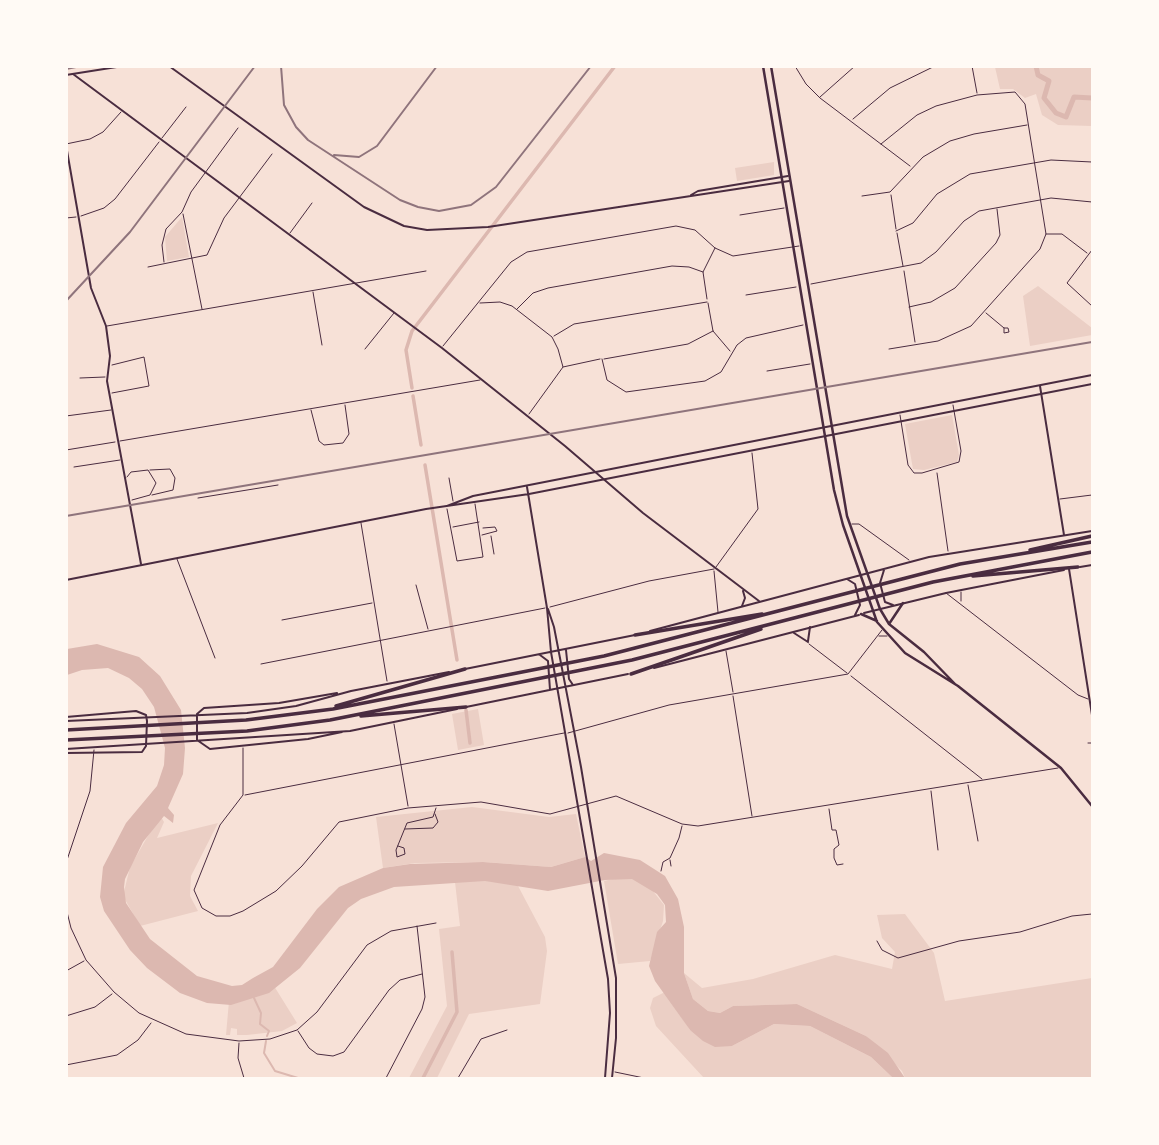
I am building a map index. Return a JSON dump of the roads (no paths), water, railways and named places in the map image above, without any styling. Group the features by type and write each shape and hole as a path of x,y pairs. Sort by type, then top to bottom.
{"highway":[{"path":"1012,555 1093,533"},
{"path":"66,730 208,723 320,711 568,664 960,564 1093,542"},
{"path":"66,740 209,733 290,726 345,717 569,673 940,580 1093,552"},
{"path":"940,580 1078,567"},
{"path":"635,635 785,610"},
{"path":"631,674 669,658 804,616"},
{"path":"320,711 465,669"},
{"path":"345,717 466,708"}],"main road":[{"path":"66,75 123,66"},
{"path":"169,66 364,206 404,226 436,231 462,230 690,195 729,193 790,181"},
{"path":"763,66 812,363 843,525 882,630 905,653 958,687"},
{"path":"771,66 850,524 880,609 892,629 913,644 958,687 1061,768 1092,806"},
{"path":"74,74 442,348 714,569 759,601"},
{"path":"771,114 779,113"},
{"path":"66,145 92,293 106,326 109,366 107,377 142,565"},
{"path":"690,195 698,191 789,176"},
{"path":"728,186 729,193"},
{"path":"806,324 815,323"},
{"path":"812,363 821,361"},
{"path":"447,506 453,501 596,472 1093,375"},
{"path":"1079,378 1081,386"},
{"path":"66,580 426,509 475,504 529,494 1093,384"},
{"path":"1040,386 1064,536"},
{"path":"996,393 998,403"},
{"path":"527,486 557,689 596,900 610,1013 605,1079"},
{"path":"66,721 247,713 296,706 387,683 635,635 948,553 1093,533"},
{"path":"351,691 279,703 208,706 199,710 197,740 204,748 243,746 350,731 631,674 903,603 1093,565"},
{"path":"884,569 879,578 884,600 896,606"},
{"path":"1069,569 1093,715"},
{"path":"846,579 855,584 860,605 854,616"},
{"path":"741,606 746,598 743,590"},
{"path":"889,624 903,603"},
{"path":"547,608 559,651 574,731 617,992 612,1079"},
{"path":"860,614 877,622"},
{"path":"793,632 808,642 810,627"},
{"path":"882,630 892,629"},
{"path":"905,653 913,644"},
{"path":"566,649 569,679 576,686"},
{"path":"539,655 548,661 550,691"},
{"path":"932,672 937,666"},
{"path":"66,717 136,711 146,715 146,746 142,752 66,751"},
{"path":"66,751 350,731"}],"street":[{"path":"795,66 806,85 911,167"},
{"path":"820,97 855,66"},
{"path":"850,121 890,88 935,66"},
{"path":"972,66 977,95"},
{"path":"881,144 917,115 954,99 1013,92 1025,104 1046,234 1040,248 985,312 955,335 889,349"},
{"path":"66,218 104,208 115,199 186,107"},
{"path":"66,145 90,139 103,132 123,111"},
{"path":"862,196 890,192 911,167 950,141 1029,125"},
{"path":"164,264 163,237 182,212 191,192 238,128"},
{"path":"148,267 207,255 216,230 272,154"},
{"path":"896,230 913,223 937,194 957,180 984,170 1061,159 1093,162"},
{"path":"890,192 916,345"},
{"path":"746,295 921,263 972,216 996,207 1072,197 1093,202"},
{"path":"290,233 312,203"},
{"path":"909,307 931,302 955,288 996,243 1000,234 996,207"},
{"path":"740,215 786,208"},
{"path":"182,212 201,309"},
{"path":"442,348 514,259 535,250 676,226 695,230 715,247 733,256 801,246"},
{"path":"1046,234 1062,234 1089,254"},
{"path":"715,247 703,272 707,302 713,331 732,352"},
{"path":"1093,250 1067,283 1093,306"},
{"path":"517,309 533,293 548,288 673,266 689,267 703,272"},
{"path":"106,326 426,271"},
{"path":"313,291 322,345"},
{"path":"479,303 500,302 517,309 552,337 563,367"},
{"path":"552,337 574,324 707,302"},
{"path":"365,349 394,312"},
{"path":"985,312 1004,328"},
{"path":"602,359 606,376 612,386 626,392 635,392 709,379 727,365 732,352 752,334 806,324"},
{"path":"527,416 563,367 688,344 713,331"},
{"path":"109,366 145,357 149,386 110,394"},
{"path":"767,371 812,363"},
{"path":"80,378 107,377"},
{"path":"66,450 480,380"},
{"path":"900,412 910,469 918,473 936,470 955,466 961,459 953,401"},
{"path":"311,408 318,441 324,445 342,443 349,434 344,403"},
{"path":"66,416 113,410"},
{"path":"719,612 714,569 758,509 750,442"},
{"path":"74,467 122,459"},
{"path":"125,477 131,472 170,469 175,478 173,490 130,501"},
{"path":"148,470 156,483 150,495"},
{"path":"936,470 948,553"},
{"path":"449,478 453,501"},
{"path":"198,498 278,485"},
{"path":"1058,499 1093,495"},
{"path":"447,506 457,561 485,556 475,504"},
{"path":"361,522 387,683"},
{"path":"450,527 479,522"},
{"path":"843,525 859,524 912,562"},
{"path":"481,529 496,527 496,532 482,535"},
{"path":"490,534 494,554"},
{"path":"901,555 901,565"},
{"path":"176,558 215,658"},
{"path":"261,664 547,608 649,581 714,569"},
{"path":"416,585 428,632"},
{"path":"961,603 962,590"},
{"path":"946,593 1078,695 1090,699"},
{"path":"282,620 374,603"},
{"path":"243,795 567,733 669,705 848,674 882,630"},
{"path":"877,637 887,636"},
{"path":"808,642 984,780"},
{"path":"726,650 752,818"},
{"path":"394,722 408,808"},
{"path":"1088,743 1093,743"},
{"path":"243,746 243,795 220,825 194,890 196,900 208,913 230,916 258,903 291,878 340,822 408,808 481,802 550,814 610,797 621,797 682,824 698,827 1061,768"},
{"path":"67,862 90,791 94,747"},
{"path":"967,783 978,841"},
{"path":"931,789 937,850"},
{"path":"403,830 436,826 437,806"},
{"path":"828,806 832,830 836,830 839,845 834,849 834,858 837,865 843,864"},
{"path":"398,846 403,830 411,820 430,818 435,814"},
{"path":"421,819 421,829"},
{"path":"671,866 670,858 682,824"},
{"path":"661,872 663,862 670,858"},
{"path":"66,908 71,928 86,960 114,992 152,1021 186,1034 239,1041 270,1039 297,1030 317,1012 368,945 391,931 436,923"},
{"path":"877,941 882,950 898,958 959,942 1019,932 1072,916 1093,914"},
{"path":"386,1079 422,1009 422,974 416,926"},
{"path":"66,929 71,928"},
{"path":"66,971 86,960"},
{"path":"297,1030 309,1048 317,1054 333,1056 344,1052 389,990 400,980 422,974"},
{"path":"66,1016 95,1007 114,992"},
{"path":"66,1065 117,1055 138,1040 152,1021"},
{"path":"458,1079 481,1039 507,1030"},
{"path":"239,1041 238,1058 244,1079"},
{"path":"606,1070 644,1079"}],"waterway":[{"path":"412,388 406,350 412,331 615,66"},
{"path":"1036,66 1038,75 1049,81 1044,98 1056,113 1066,117 1074,97 1092,98"},
{"path":"413,396 421,445"},
{"path":"425,465 457,660"},
{"path":"466,710 470,743"},
{"path":"423,1078 457,1012 452,952"},
{"path":"254,998 261,1013 260,1024 269,1031 267,1036"},
{"path":"266,1041 264,1053 275,1071 298,1078 316,1078"}],"railway":[{"path":"66,69 81,66"},
{"path":"66,301 130,232 255,66"},
{"path":"281,66 284,105 296,127 308,140 400,200 439,211 471,205 496,187 591,66"},
{"path":"334,155 359,157 377,146 437,66"},
{"path":"66,516 1092,342"}]}
